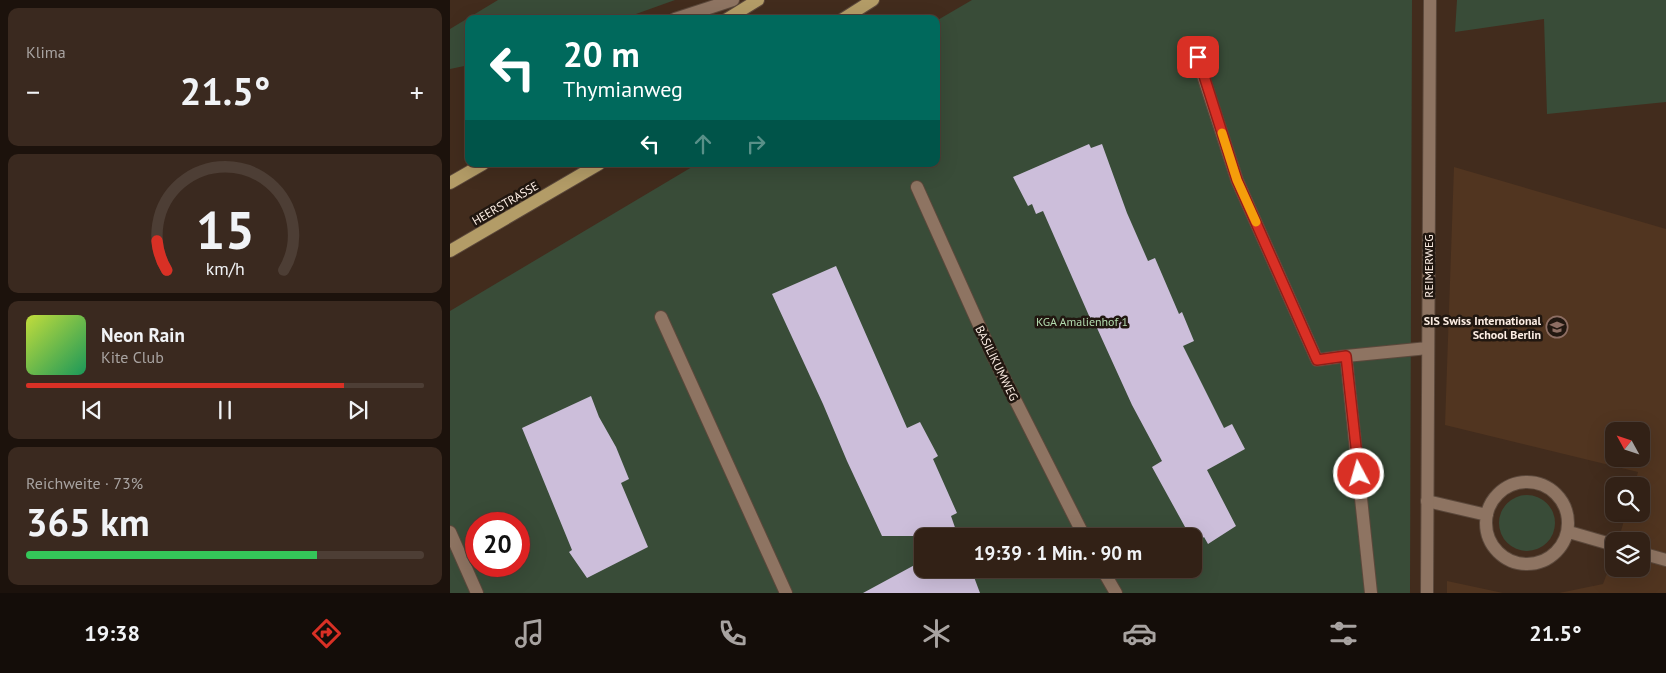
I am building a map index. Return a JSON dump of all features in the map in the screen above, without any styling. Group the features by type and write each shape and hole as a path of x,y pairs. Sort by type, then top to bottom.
{"main road":[{"path":"733,15 758,0"},
{"path":"850,15 874,0"},
{"path":"450,183 478,167"},
{"name":"HEERSTRASSE","path":"450,251 594,167"}],"street":[{"path":"687,15 734,0"},
{"name":"REIMERWEG","path":"1427,593 1430,0"},
{"path":"1198,57 1237,180 1317,360 1428,348"},
{"name":"BASILIKUMWEG","path":"917,186 992,354 1080,528"},
{"path":"661,316 786,593"},
{"path":"1346,356 1371,593"},
{"path":"1526,482 1540,484 1551,490 1561,499 1567,512 1569,532 1559,550 1548,559 1536,564 1522,564 1509,560 1498,553 1490,542 1486,528 1486,515 1492,502 1500,492 1512,485 1526,482"},
{"path":"1427,501 1486,515"},
{"path":"450,532 477,593"},
{"path":"1569,532 1605,542"},
{"path":"1650,556 1666,560"},
{"path":"1107,578 1116,593"}],"shaded area":[{"name":"SIS Swiss International School Berlin","path":"1454,167 1666,229 1666,593 1559,593 1603,584 1606,577 1650,577 1650,532 1621,532 1624,522 1650,522 1650,477 1637,477 1638,472 1622,468 1650,468 1650,422 1605,422 1605,464 1445,425"},
{"path":"1447,581 1503,593 1447,593"}],"green space":[{"path":"498,0 675,0 633,15 473,15"},
{"name":"KGA Amalienhof 1","path":"972,0 1412,0 1410,593 450,593 450,311 692,167 940,167 940,19"},
{"path":"1457,0 1666,0 1666,102 1547,114 1544,19 1455,32"},
{"path":"465,20 465,66 450,69 450,29"},
{"path":"1527,495 1538,497 1547,503 1553,512 1555,523 1553,534 1547,543 1538,549 1527,551 1516,549 1507,543 1501,534 1499,523 1501,512 1507,503 1516,497"}],"building":[{"path":"1089,144 1091,148 1102,144 1127,213 1148,261 1155,258 1179,314 1182,312 1194,341 1183,346 1224,428 1232,424 1245,449 1207,470 1236,526 1208,544 1204,537 1202,539 1202,528 1186,528 1152,467 1162,461 1132,405 1092,317 1090,318 1043,211 1036,214 1032,204 1028,206 1013,177"},
{"path":"836,266 907,428 920,422 938,456 933,459 957,513 951,516 955,528 914,528 914,536 882,536 772,294"},
{"path":"591,396 599,417 616,447 629,479 621,483 648,547 587,578 569,552 572,550 522,428"},
{"path":"914,565 914,578 974,578 980,593 863,593"}],"slow traffic":[{"path":"1222,133 1237,180 1256,222"}],"place":[{"name":"SIS Swiss International School Berlin","path":"1557,327"}],"route":[{"path":"1198,57 1237,180 1317,360 1346,356 1359,474"}]}
